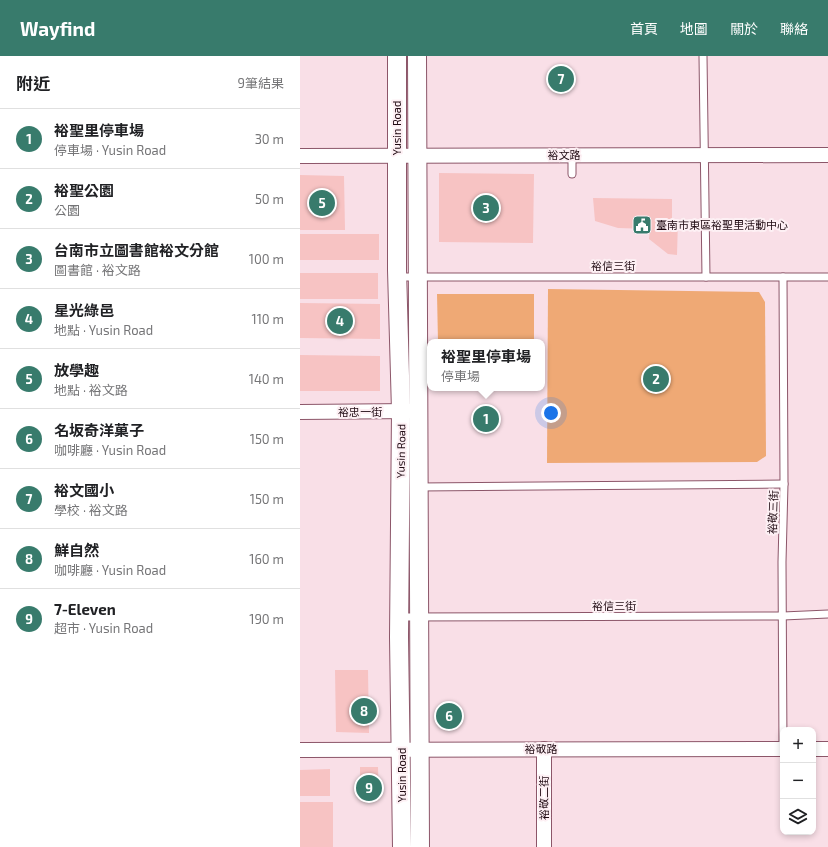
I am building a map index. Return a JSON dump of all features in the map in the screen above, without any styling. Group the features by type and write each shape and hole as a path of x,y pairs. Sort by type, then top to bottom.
{"street":[{"name":"Yusin Road","path":"397,56 397,277 401,411 410,486 419,617 420,847"},
{"name":"Yusin Road","path":"402,847 400,617 410,486 419,411 417,276 417,56"},
{"name":"裕文路","path":"300,156 828,155"},
{"name":"裕忠一街","path":"300,412 419,411"},
{"name":"裕敬路","path":"300,750 420,751 544,749 780,749"},
{"name":"裕敬二街","path":"544,749 544,847"},
{"path":"816,749 828,749"}],"lane":[{"path":"703,56 706,277"},
{"path":"572,155 572,174"},
{"name":"裕信三街","path":"397,277 828,277"},
{"name":"裕敬三街","path":"783,277 783,727"},
{"path":"410,486 784,484"},
{"name":"裕信三街","path":"400,617 783,616 828,614"}],"shaded area":[{"path":"548,289 759,292 765,302 766,456 757,462 547,463"},
{"path":"437,294 534,294 534,339 438,339"}],"building":[{"path":"439,173 534,174 533,243 439,242"},
{"path":"300,175 344,176 345,230 300,230"},
{"name":"臺南市東區裕聖里活動中心","path":"593,198 672,199 672,220 678,220 677,255 668,254 649,239 650,229 618,228 595,221"},
{"path":"300,234 379,234 379,260 300,260"},
{"path":"300,273 378,273 378,299 300,299"},
{"path":"300,303 380,304 380,339 300,338"},
{"path":"300,355 380,356 380,391 300,391"},
{"path":"335,670 368,670 369,733 336,732"},
{"path":"360,767 378,767 379,800 360,798"},
{"path":"330,769 330,796 300,796 300,770"},
{"path":"300,802 333,802 333,847 300,847"}],"place":[{"name":"裕文國小","path":"561,79"},
{"name":"放學趣","path":"322,203"},
{"name":"台南市立圖書館裕文分館","path":"486,208"},
{"name":"臺南市東區裕聖里活動中心","path":"642,225"},
{"name":"星光綠邑","path":"340,321"},
{"name":"裕聖公園","path":"656,379"},
{"name":"裕聖里停車場","path":"486,419"},
{"name":"鮮自然","path":"364,711"},
{"name":"名坂奇洋菓子","path":"449,716"},
{"name":"7-Eleven","path":"369,788"}]}
